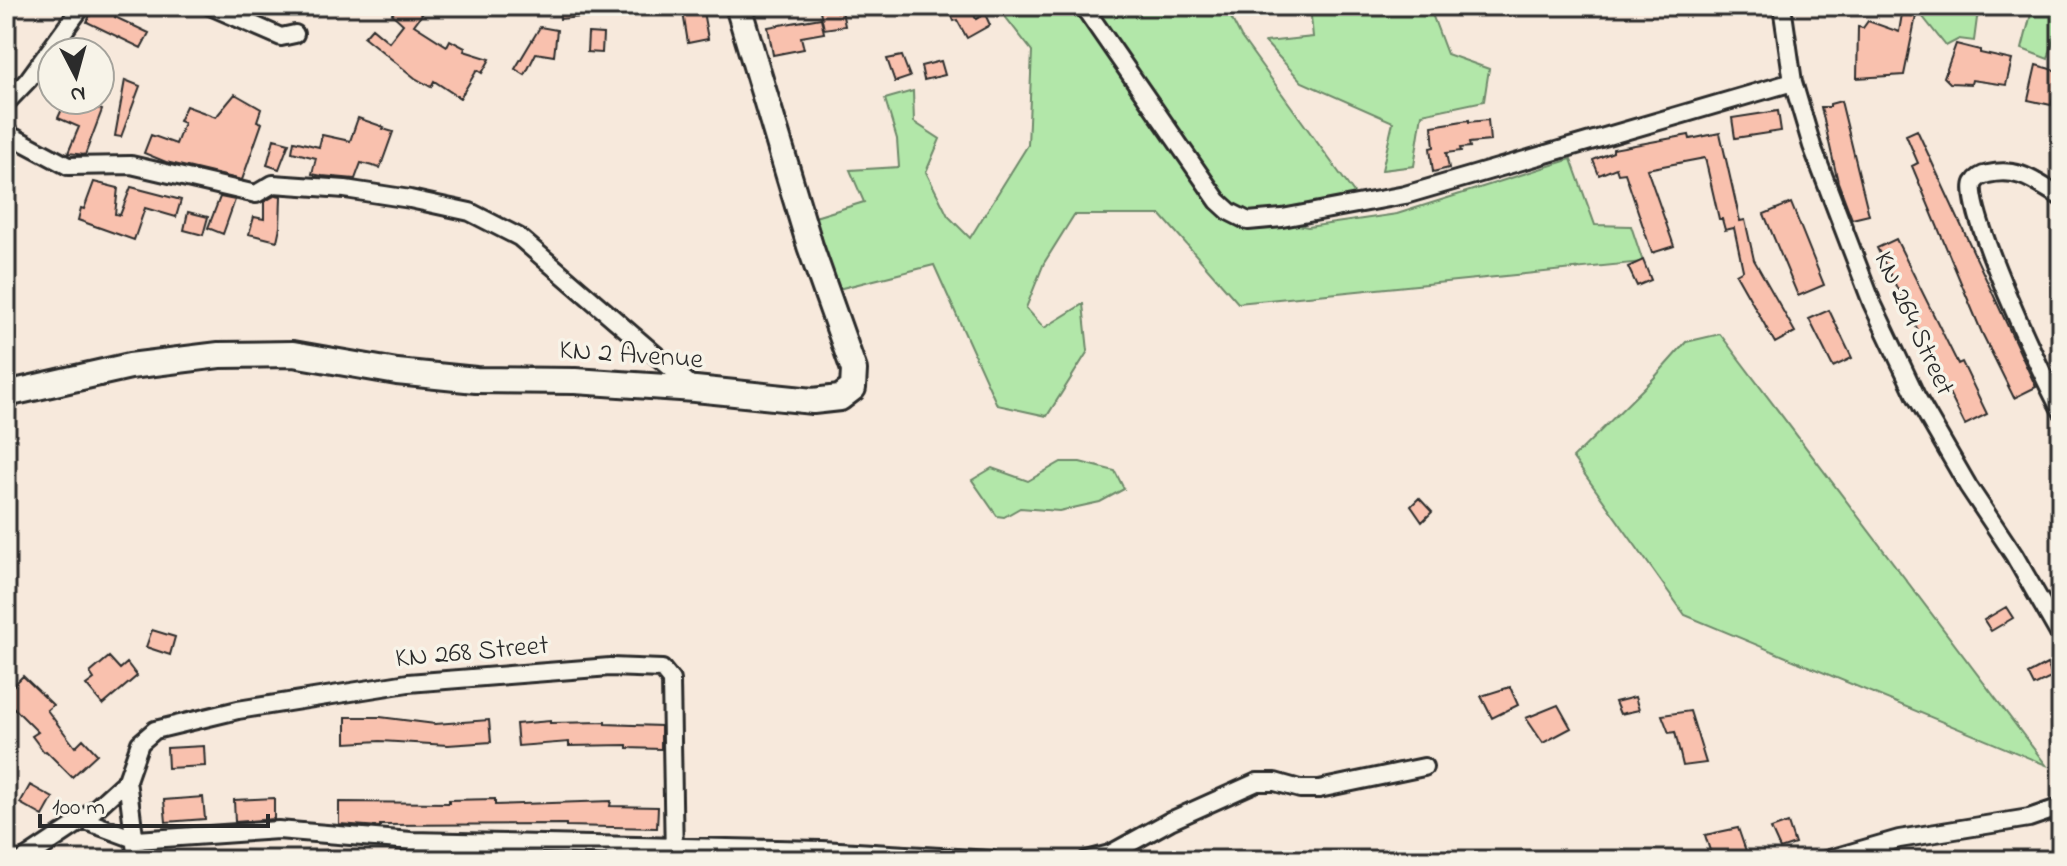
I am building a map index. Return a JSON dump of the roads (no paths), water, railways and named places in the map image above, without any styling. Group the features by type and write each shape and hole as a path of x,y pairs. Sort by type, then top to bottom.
{"main road":[{"name":"KN 2 Avenue","path":"7,391 130,366 219,355 293,354 397,372 476,380 575,381 813,401 840,398 853,388 854,370 810,246 738,6"}],"street":[{"path":"6,103 28,80 82,6"},
{"path":"210,6 281,37 295,34"},
{"path":"1083,6 1218,201 1230,212 1248,221 1282,218 1405,195 1793,82"},
{"name":"KN 264 Street","path":"1782,6 1793,82 1829,195 1872,303 1916,396 2061,637"},
{"path":"6,133 68,166 131,165 256,194 273,184 345,189 470,212 519,237 695,389"},
{"path":"2061,197 2019,173 2002,171 1982,175 1973,184 1972,197 2017,317 2061,410"},
{"name":"KN 268 Street","path":"127,780 140,743 146,735 238,710 408,683 610,667 662,669 671,680 673,690 674,852"},
{"path":"1087,860 1110,854 1170,821 1257,782 1319,789 1424,767"},
{"path":"23,860 83,820 127,780"},
{"path":"127,780 137,840 137,860"},
{"path":"1826,860 1899,839 2029,818 2061,807"},
{"path":"83,820 137,840 278,830 411,841 991,860"}]}
